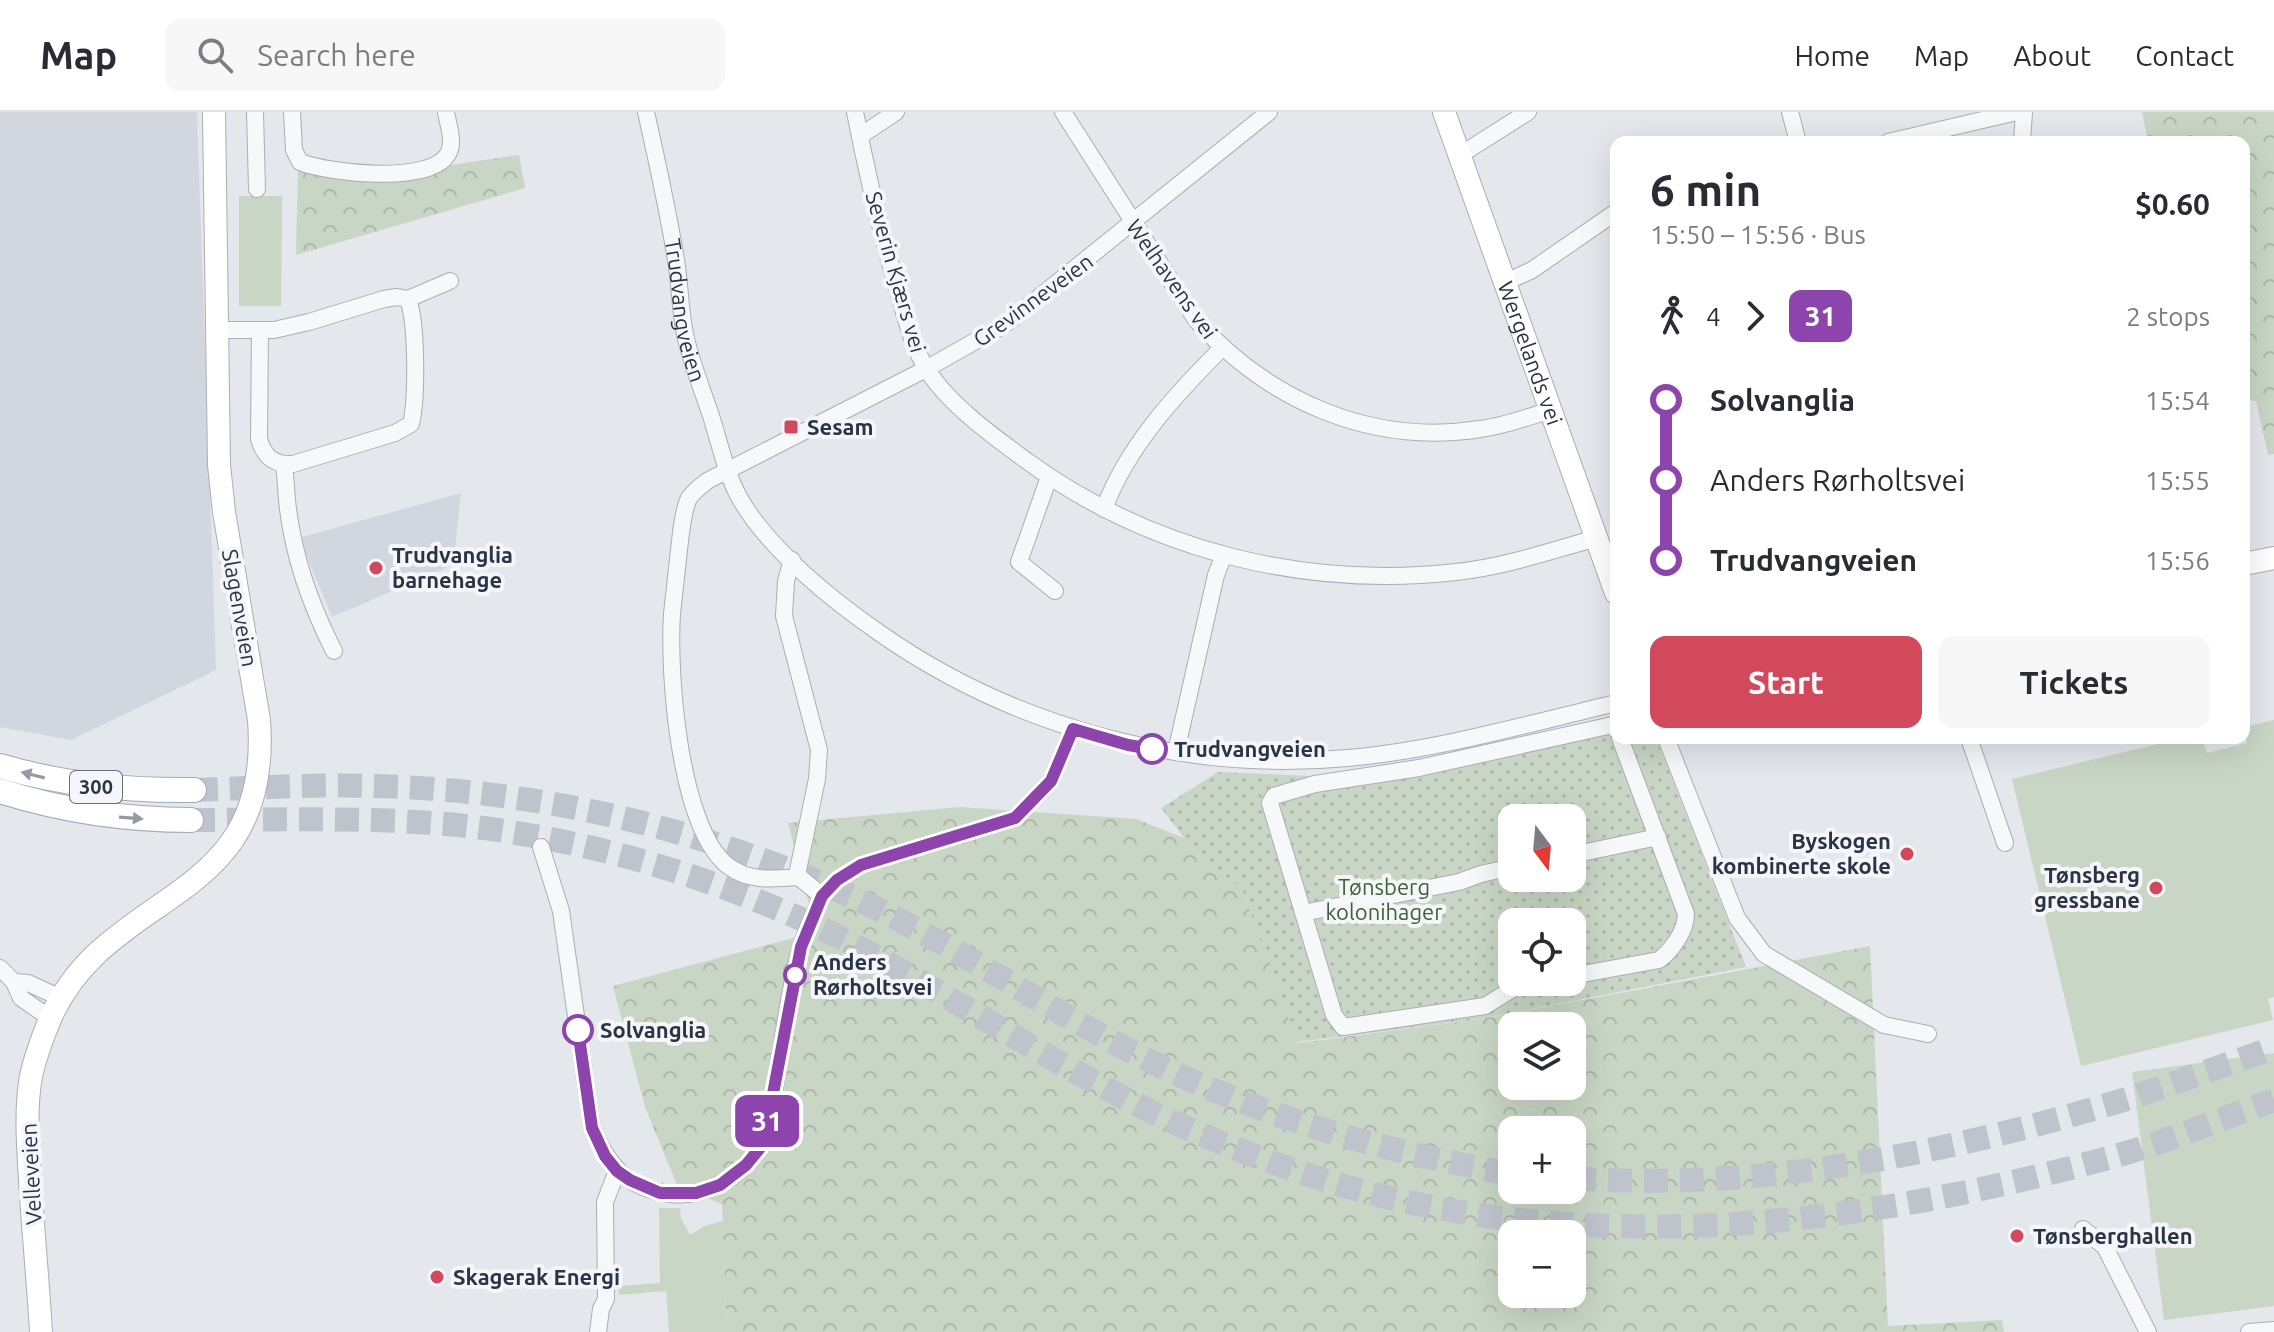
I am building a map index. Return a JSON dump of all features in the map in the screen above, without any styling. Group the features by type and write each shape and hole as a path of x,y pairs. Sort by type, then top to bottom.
{"main road":[{"name":"Slagenveien","path":"50,1018 61,998 98,952 202,875 221,857 245,820 255,792 260,734 219,465 214,112"},
{"name":"Wergelands vei","path":"1444,112 1610,576"},
{"path":"2250,563 2274,558"},
{"name":"300","path":"0,766 75,784 114,789 194,790"},
{"name":"300","path":"0,791 40,804 82,812 126,818 191,820"},
{"name":"Velleveien","path":"41,1332 27,1129 31,1076 50,1018"}],"street":[{"path":"255,112 257,189"},
{"path":"292,112 295,155 306,164 389,174 426,169 442,161 450,152 452,140 446,112"},
{"name":"Trudvangveien","path":"646,112 674,244 684,329 727,470 739,497 792,560 841,606 896,645 957,680 1073,729 1128,745 1176,752 1282,760 1346,758 1394,752 1498,731 1610,704"},
{"name":"Severin Kjærs vei","path":"855,112 882,237 914,344 926,369 969,415 1049,477 1104,509 1171,538 1224,555 1296,571 1364,576 1418,575 1505,564 1597,538"},
{"path":"860,136 896,112"},
{"name":"Welhavens vei","path":"1063,112 1181,300 1221,349 1281,391 1321,412 1366,426 1424,433 1482,429 1551,410"},
{"name":"Grevinneveien","path":"822,896 799,877 761,879 742,875 726,864 710,846 692,800 673,688 672,615 680,542 689,499 707,481 926,369 1007,323 1269,112"},
{"path":"1460,155 1528,112"},
{"path":"1790,112 1796,136"},
{"path":"1914,136 2017,112"},
{"path":"2022,136 2024,112"},
{"path":"1504,283 1532,270 1610,216"},
{"path":"217,330 260,331 309,322 384,299 408,299 450,281"},
{"path":"260,331 259,439 264,454 284,465 293,464 395,433 411,424 414,413 414,362 412,310 408,299"},
{"path":"1104,509 1111,491 1149,431 1174,398 1221,349"},
{"path":"284,465 288,511 300,562 316,613 334,651"},
{"path":"1049,477 1019,562 1055,591"},
{"path":"1176,752 1216,575 1224,555"},
{"path":"792,560 786,581 784,616 819,750 817,779 797,875 822,896"},
{"path":"1501,996 1485,1006 1343,1027 1334,1015 1269,808 1274,796 1315,784 1419,768 1610,726"},
{"path":"541,847 561,911 592,1128 605,1156 617,1171 630,1180 660,1193 696,1193 720,1185 746,1165 760,1148 801,947 822,896 837,880 861,865 1015,818 1051,781 1073,729"},
{"path":"1586,973 1659,960 1686,924 1686,914 1622,744"},
{"path":"1668,744 1737,918 1764,954 1884,1025 1928,1034"},
{"path":"1971,744 2005,843"},
{"path":"1586,852 1658,837"},
{"path":"1303,913 1459,882 1498,870"},
{"path":"0,968 14,982 21,998 50,1018"},
{"path":"14,982 28,983 61,998"},
{"path":"598,1332 601,1309 606,1299 605,1202 617,1171"},
{"path":"2083,1229 2105,1247 2148,1332"}],"shaded area":[{"path":"0,112 197,112 216,670 71,740 0,727"},
{"path":"461,493 453,565 332,617 299,538"}],"green space":[{"path":"2142,112 2274,112 2274,454 2268,455 2256,401 2250,400 2250,136 2147,136"},
{"path":"519,155 525,188 296,255 298,170 444,166"},
{"path":"239,196 282,196 281,306 239,306"},
{"name":"Tønsberg kolonihager","path":"1610,720 1610,744 1658,744 1746,967 1516,1012 1498,1012 1498,1015 1480,1019 1297,1042 1241,886 1208,869 1161,808 1218,772 1309,776 1377,771"},
{"name":"Tønsberg gressbane","path":"2274,720 2274,997 2268,999 2273,1020 2081,1066 2012,779 2158,744 2204,744 2207,753 2250,744 2250,726"},
{"path":"959,807 1136,819 1184,838 1208,869 1241,886 1298,1043 1498,1016 1498,1100 1586,1100 1586,1012 1518,1012 1870,946 1888,1326 2002,1320 2004,1332 727,1332 722,1204 678,1187 645,1107 613,986 816,932 788,823"},
{"path":"2274,1053 2274,1306 2164,1320 2132,1072"},
{"path":"659,1208 680,1208 681,1218 690,1235 705,1226 723,1221 727,1332 669,1332 666,1291 619,1295 618,1286 660,1283"}],"tunnel":[{"path":"194,790 353,786 490,794 602,813 712,843 766,861 862,901 1146,1059 1235,1099 1370,1143 1498,1171"},
{"path":"191,820 333,819 475,827 567,842 657,865 745,896 831,933 1098,1084 1216,1141 1341,1185 1437,1208 1535,1221 1633,1226 1732,1224 1830,1215 1927,1200 2119,1155 2274,1100"},
{"path":"1586,1179 1640,1181 1775,1174 1909,1154 1976,1140 2107,1105 2274,1048"}],"bus line":[{"name":"31","path":"578,1030 592,1128 605,1156 617,1171 660,1193 696,1193 720,1185 746,1165 760,1148 801,947 822,896 837,880 861,865 1015,818 1051,781 1073,729 1152,749"}],"place":[{"name":"Sesam","path":"791,427"},
{"name":"Trudvanglia barnehage","path":"376,568"},
{"name":"Trudvangveien","path":"1152,749"},
{"name":"Byskogen kombinerte skole","path":"1907,854"},
{"name":"Tønsberg gressbane","path":"2156,888"},
{"name":"Anders Rørholtsvei","path":"795,975"},
{"name":"Solvanglia","path":"578,1030"},
{"name":"Tønsberghallen","path":"2017,1236"},
{"name":"Skagerak Energi","path":"437,1277"}]}
